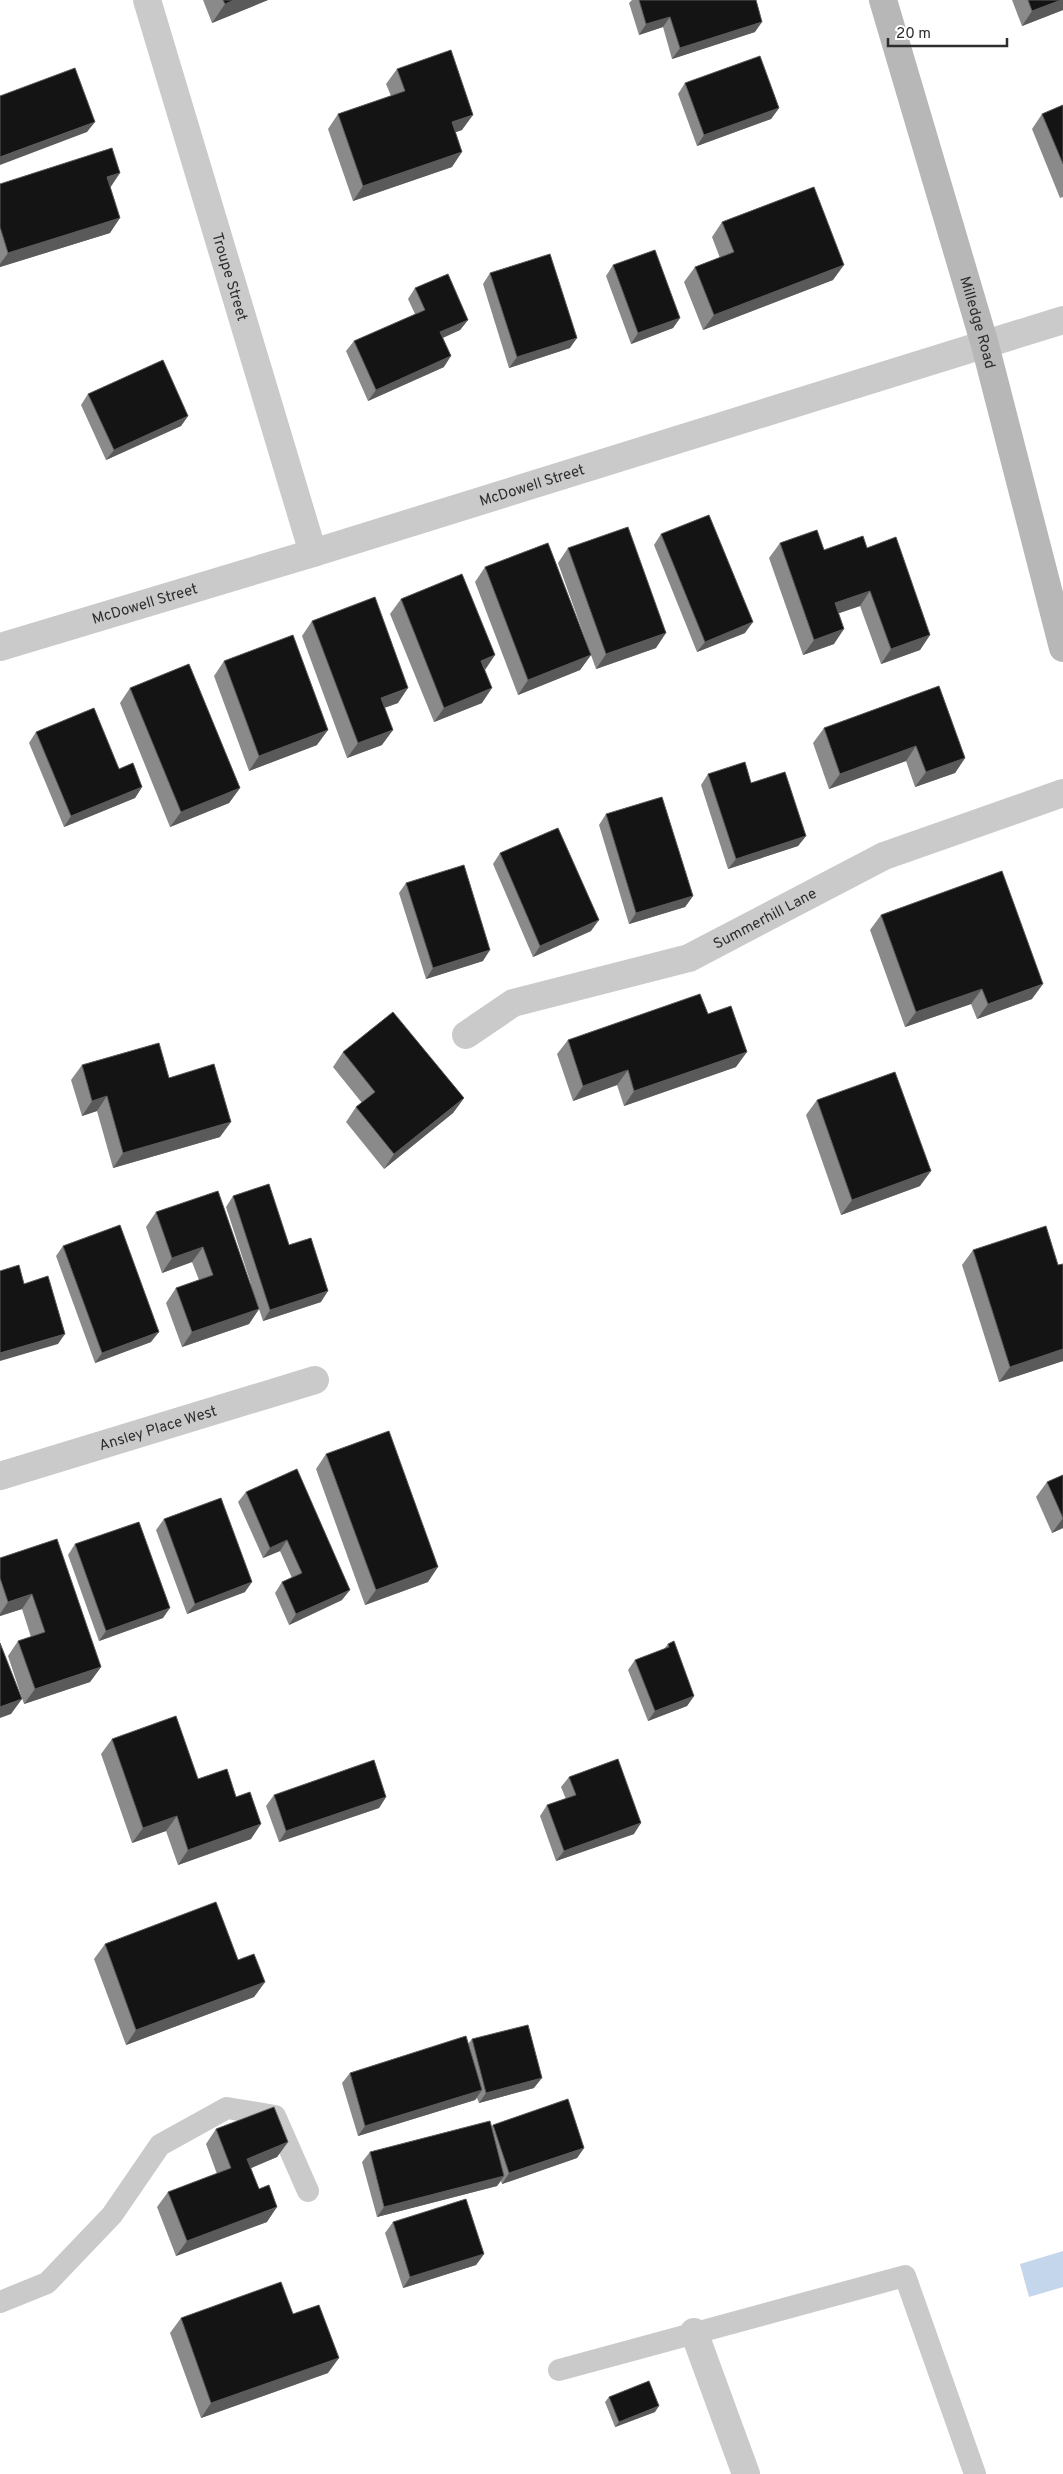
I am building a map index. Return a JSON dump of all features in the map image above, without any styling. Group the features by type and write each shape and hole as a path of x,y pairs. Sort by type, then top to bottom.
{"street":[{"name":"Troupe Street","path":"146,0 313,553"},
{"name":"Milledge Road","path":"883,0 985,345 1063,648"},
{"name":"McDowell Street","path":"0,647 313,553 1063,320"},
{"name":"Summerhill Lane","path":"466,1035 513,1003 689,958 884,856 1063,793"},
{"name":"Ansley Place West","path":"0,1476 315,1380"},
{"path":"694,2332 746,2474"}],"lane":[{"path":"0,2302 47,2283 112,2215 160,2145 227,2108 275,2116 308,2191"},
{"path":"559,2370 905,2276 974,2474"}],"water":[{"path":"1063,2251 1063,2287 1029,2297 1020,2264"}],"building":[{"path":"223,0 234,0 225,4"},
{"path":"639,0 756,0 762,22 680,48 670,17 646,24"},
{"path":"1028,0 1061,0 1032,11"},
{"path":"451,50 473,115 452,122 462,152 363,186 338,114 405,91 397,69"},
{"path":"760,56 779,108 704,135 685,83"},
{"path":"75,68 95,122 0,157 0,96"},
{"path":"1063,105 1063,164 1042,114"},
{"path":"112,148 120,173 107,177 120,218 8,253 0,227 0,184"},
{"path":"814,187 844,265 714,315 695,267 734,252 722,222"},
{"path":"655,250 680,318 638,333 613,265"},
{"path":"550,254 577,338 517,357 490,273"},
{"path":"448,274 468,320 440,332 451,356 376,390 354,341 425,310 415,288"},
{"path":"163,360 188,416 114,450 88,394"},
{"path":"709,515 753,622 705,642 661,534"},
{"path":"628,527 666,633 606,654 568,548"},
{"path":"817,530 824,550 863,536 867,548 896,537 930,635 891,649 870,591 835,603 844,629 814,640 780,543"},
{"path":"548,543 591,655 528,680 485,567"},
{"path":"462,574 495,655 481,661 492,688 444,708 401,599"},
{"path":"375,597 408,688 381,698 393,730 358,743 312,621"},
{"path":"293,635 328,730 259,756 224,661"},
{"path":"189,664 240,788 181,812 130,688"},
{"path":"939,686 965,758 926,772 916,746 840,774 824,728"},
{"path":"94,708 119,769 133,763 142,787 71,816 36,732"},
{"path":"745,762 751,783 785,772 806,836 736,859 708,774"},
{"path":"662,797 693,896 636,913 606,814"},
{"path":"558,828 599,920 540,946 500,853"},
{"path":"464,865 490,950 433,968 406,883"},
{"path":"1002,871 1043,984 988,1004 982,989 916,1012 881,915"},
{"path":"700,994 708,1014 731,1006 747,1052 634,1091 628,1070 583,1086 568,1040"},
{"path":"393,1012 464,1098 394,1154 356,1107 375,1092 343,1052"},
{"path":"159,1043 169,1078 214,1064 231,1122 123,1153 107,1096 92,1101 82,1065"},
{"path":"895,1072 931,1171 852,1200 817,1100"},
{"path":"269,1184 289,1245 311,1238 328,1291 270,1310 233,1196"},
{"path":"218,1191 259,1309 192,1332 176,1288 213,1275 203,1247 172,1258 156,1212"},
{"path":"120,1225 159,1332 102,1353 63,1246"},
{"path":"1046,1226 1058,1265 1063,1264 1063,1349 1010,1367 973,1250"},
{"path":"19,1265 24,1284 48,1276 65,1334 0,1353 0,1271"},
{"path":"389,1431 438,1567 376,1590 326,1454"},
{"path":"297,1469 350,1590 296,1614 282,1582 302,1573 287,1540 270,1548 246,1492"},
{"path":"1063,1475 1063,1518 1047,1482"},
{"path":"221,1498 252,1582 195,1604 164,1519"},
{"path":"139,1522 170,1608 106,1631 75,1544"},
{"path":"57,1539 101,1667 35,1689 18,1641 45,1632 32,1594 8,1602 0,1578 0,1558"},
{"path":"674,1641 694,1696 655,1711 635,1660 669,1647 668,1644"},
{"path":"0,1643 22,1699 0,1707"},
{"path":"176,1716 198,1779 227,1769 236,1797 250,1792 261,1824 188,1850 177,1816 143,1828 112,1739"},
{"path":"618,1759 641,1823 564,1851 547,1805 576,1795 569,1777"},
{"path":"374,1760 386,1797 286,1831 274,1795"},
{"path":"216,1902 238,1960 254,1954 265,1982 136,2030 105,1944"},
{"path":"528,2025 542,2078 486,2093 472,2039"},
{"path":"466,2036 482,2090 365,2126 350,2073"},
{"path":"568,2099 584,2148 509,2173 493,2125"},
{"path":"274,2107 288,2142 247,2159 259,2189 269,2185 277,2207 187,2241 168,2192 231,2168 216,2129"},
{"path":"490,2121 504,2176 384,2207 370,2152"},
{"path":"466,2199 484,2254 410,2277 393,2222"},
{"path":"281,2282 293,2314 319,2305 339,2358 211,2403 181,2318"},
{"path":"649,2381 659,2406 619,2422 609,2397"}]}
